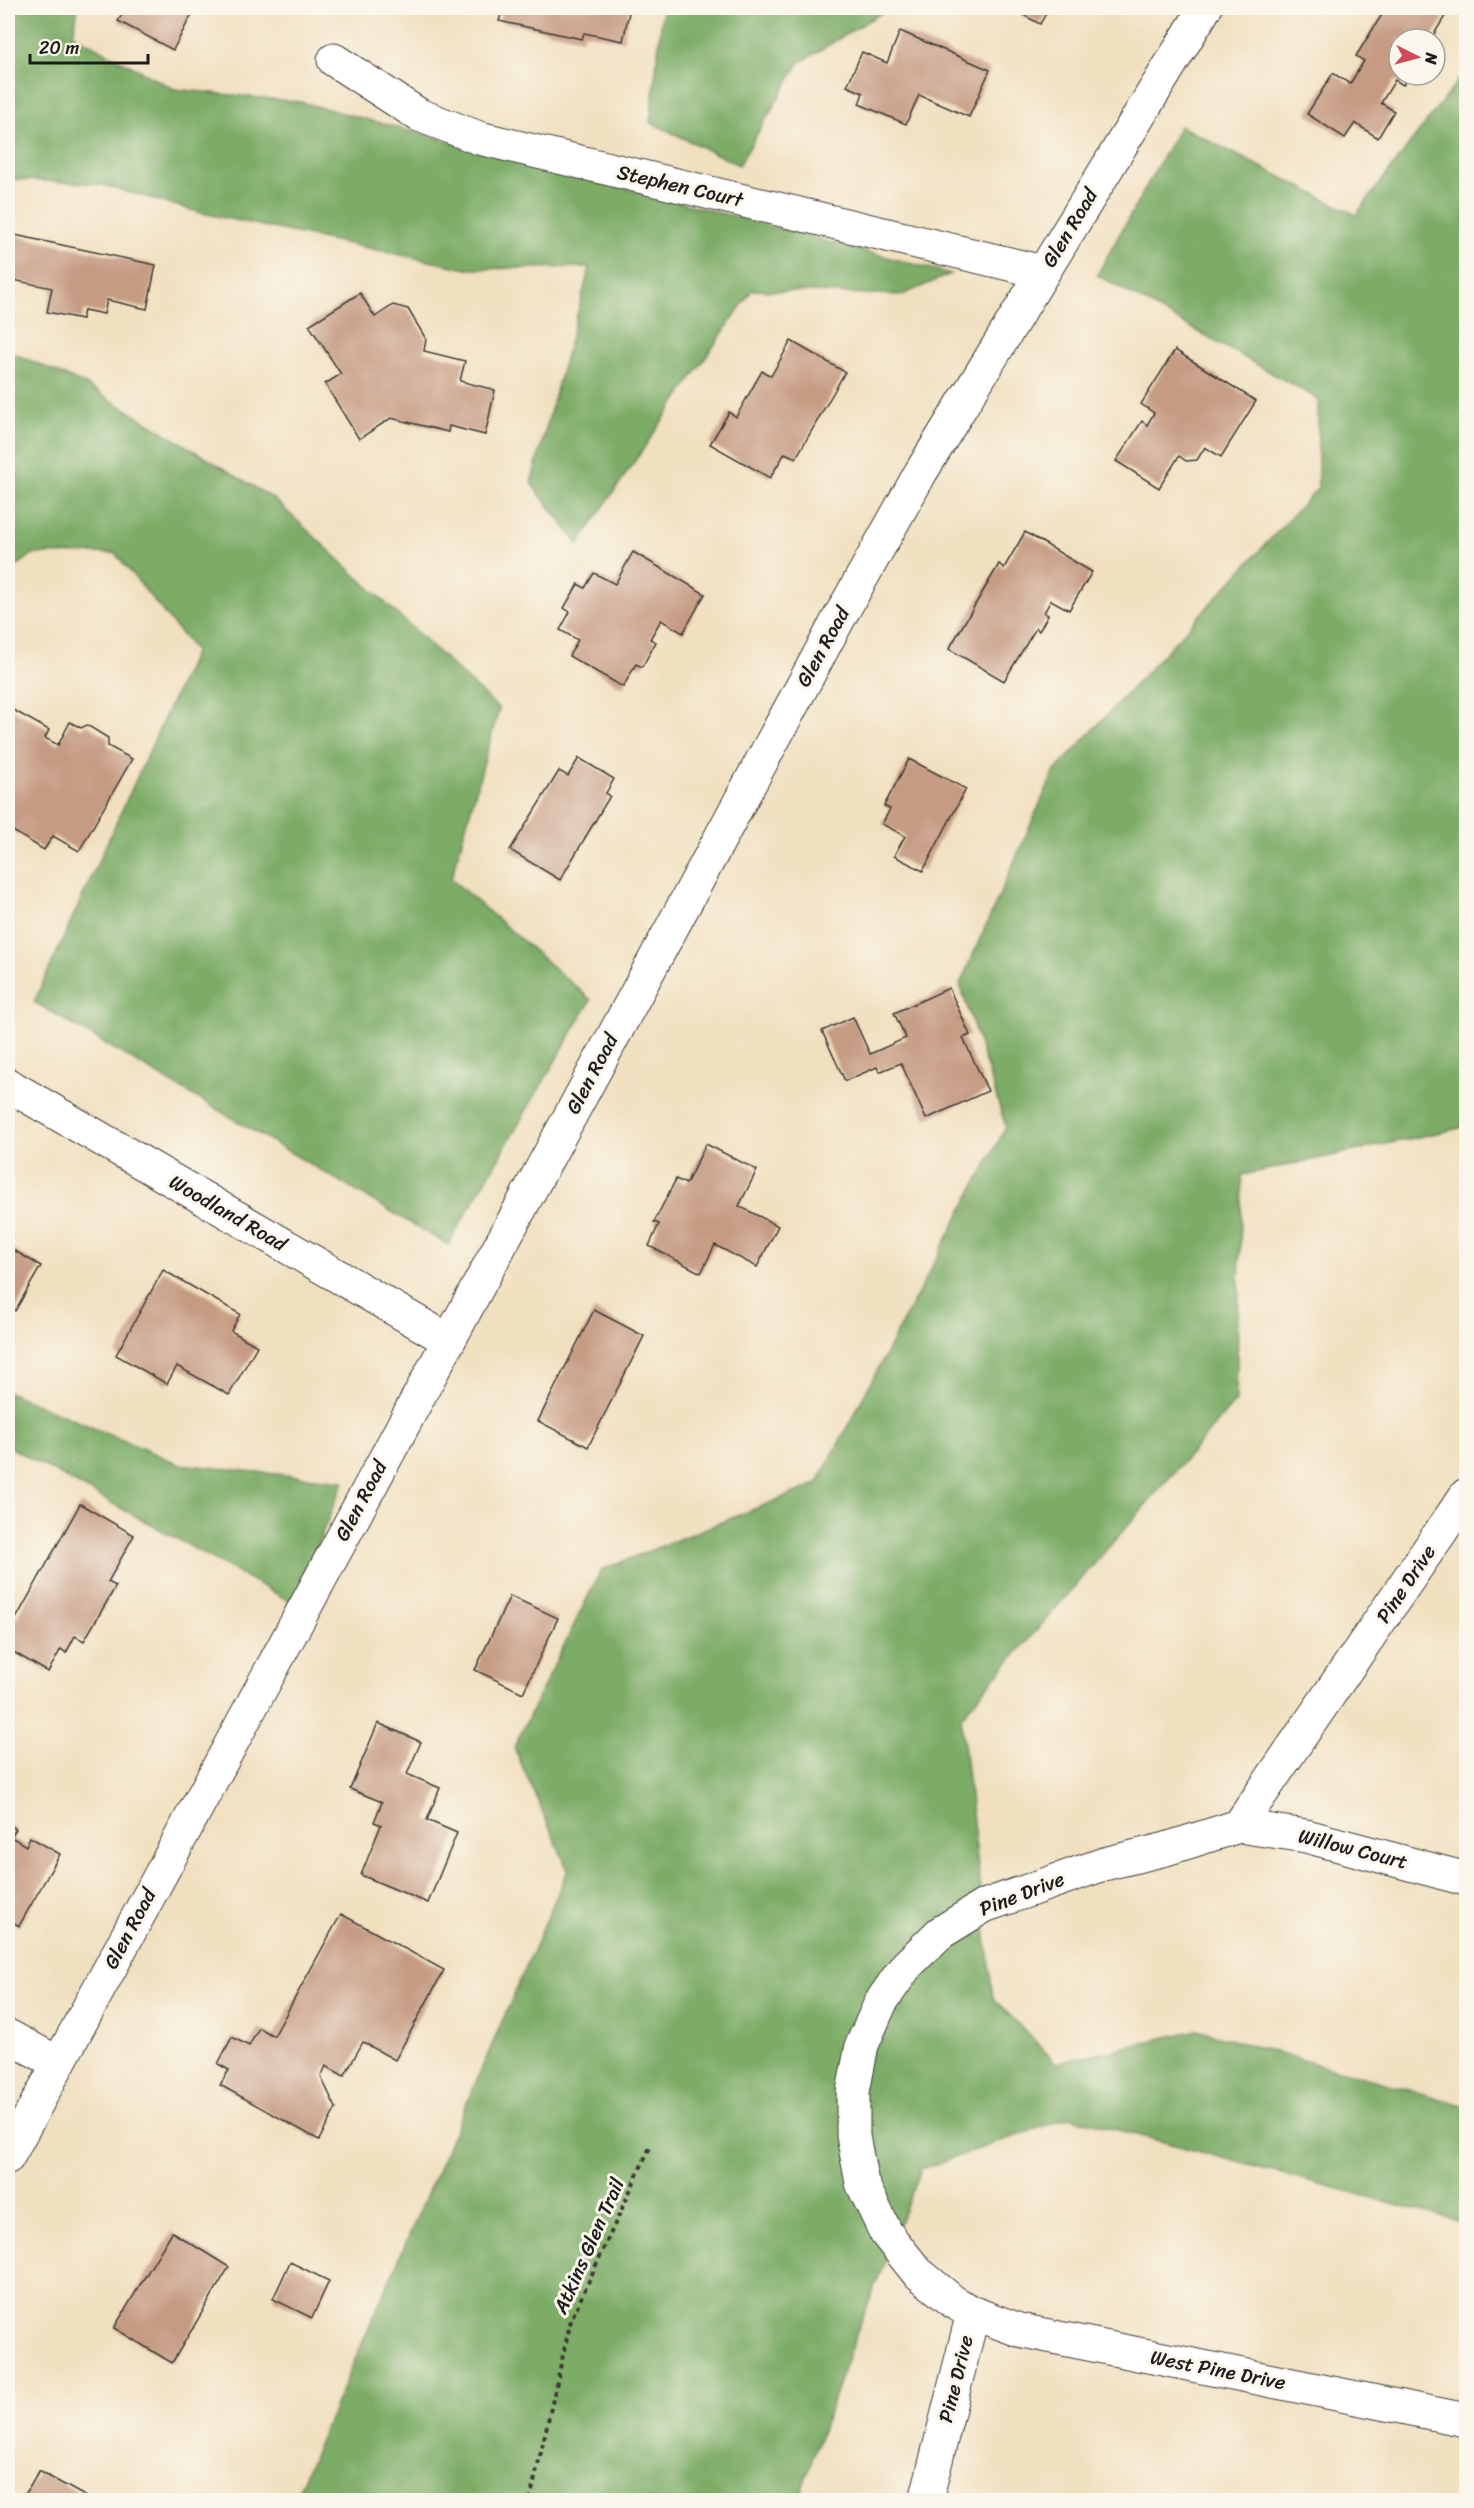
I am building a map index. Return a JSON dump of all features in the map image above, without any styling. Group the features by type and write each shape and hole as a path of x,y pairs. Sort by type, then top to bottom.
{"street":[{"name":"Glen Road","path":"8,2157 843,610 921,472 1205,8"},
{"name":"Stephen Court","path":"334,60 419,115 479,138 1043,272"},
{"name":"Woodland Road","path":"8,1085 448,1340"},
{"name":"Pine Drive","path":"926,2500 973,2313 955,2303 917,2272 886,2233 862,2182 853,2136 853,2092 862,2045 881,2002 906,1966 940,1933 984,1906 1104,1864 1166,1849 1239,1826 1467,1495"},
{"name":"Willow Court","path":"1239,1826 1306,1836 1467,1878"},
{"path":"8,2036 58,2063"},
{"name":"West Pine Drive","path":"973,2313 1019,2330 1467,2420"}],"path":[{"name":"Atkins Glen Trail","path":"530,2500 572,2320 650,2147"}],"green space":[{"path":"8,8 78,8 73,35 174,89 301,102 951,274 902,295 752,290 578,544 531,483 590,267 467,269 202,213 100,184 8,179"},
{"path":"663,8 889,8 799,63 739,165 650,122"},
{"path":"1466,70 1466,1116 1460,1128 1242,1175 1236,1401 961,1717 993,1998 1056,2063 1197,2030 1466,2106 1466,2223 1070,2117 921,2169 852,2345 798,2500 294,2500 568,1870 514,1747 601,1570 817,1484 1006,1127 960,984 1054,772 1318,488 1318,399 1097,275 1180,126 1356,215"},
{"path":"8,351 84,384 274,499 499,709 451,879 591,1000 448,1245 34,1002 195,651 115,553 33,554 8,573"},
{"path":"8,1392 179,1464 344,1481 293,1603 8,1446"}],"building":[{"path":"126,8 195,8 173,50 118,21"},
{"path":"503,8 630,8 623,41 584,33 582,39 499,21"},
{"path":"1010,8 1049,8 1040,24"},
{"path":"1386,8 1450,8 1438,27 1387,27 1387,87 1391,87 1381,103 1394,111 1378,138 1355,123 1345,138 1307,114 1333,73 1350,84 1364,61 1356,56"},
{"path":"900,31 990,70 969,117 919,95 906,124 859,104 863,93 847,86 862,52 887,63"},
{"path":"10,234 156,265 147,309 107,300 104,314 84,310 82,319 47,312 52,288 8,279"},
{"path":"360,293 375,317 393,305 408,309 426,339 424,351 465,361 460,381 495,390 485,435 449,426 448,432 391,418 359,439 325,384 341,374 309,325"},
{"path":"791,341 845,372 796,458 785,453 770,478 710,444 729,412 736,417 762,371 771,376"},
{"path":"1175,350 1256,401 1221,457 1205,447 1197,460 1186,461 1179,456 1159,488 1116,461 1142,421 1147,425 1154,413 1141,404"},
{"path":"1025,532 1092,572 1069,610 1051,600 1044,613 1048,615 1039,631 1036,628 1004,681 949,649 999,564 1004,568"},
{"path":"633,552 705,594 683,633 661,620 650,639 656,642 642,667 636,664 623,687 569,656 578,640 560,630 570,612 564,608 578,584 585,588 594,573 615,584"},
{"path":"8,707 49,730 45,738 58,745 70,722 81,728 87,725 108,738 108,746 132,759 79,851 53,836 44,850 8,828"},
{"path":"579,758 614,779 606,793 610,796 560,880 510,850 559,771 568,776"},
{"path":"909,759 966,789 923,871 894,856 905,836 882,824 890,809 884,806"},
{"path":"949,988 970,1035 963,1038 988,1091 926,1119 901,1063 879,1072 877,1067 845,1081 822,1031 853,1017 870,1054 906,1038 894,1013"},
{"path":"706,1144 757,1170 739,1206 778,1226 757,1267 715,1245 701,1273 649,1246 659,1224 654,1222 676,1179 686,1184"},
{"path":"8,1247 41,1266 15,1311 8,1307"},
{"path":"163,1270 240,1314 231,1331 257,1346 229,1395 177,1366 167,1384 116,1355"},
{"path":"594,1310 644,1336 588,1447 538,1421"},
{"path":"80,1504 134,1535 108,1582 116,1586 84,1641 75,1636 66,1653 61,1649 48,1672 8,1649 8,1633"},
{"path":"510,1596 558,1618 523,1693 475,1670"},
{"path":"378,1723 421,1742 407,1774 440,1788 427,1820 457,1833 428,1903 361,1875 381,1825 374,1822 382,1802 350,1789"},
{"path":"8,1824 16,1829 11,1837 26,1846 30,1837 60,1854 19,1926 8,1919"},
{"path":"341,1914 444,1970 395,2060 363,2042 344,2076 326,2066 321,2077 336,2108 319,2140 220,2085 229,2070 218,2064 232,2037 249,2046 259,2028 274,2036"},
{"path":"172,2232 229,2267 172,2363 114,2328"},
{"path":"290,2262 329,2281 312,2318 273,2299"},
{"path":"39,2471 92,2500 22,2500"}]}
